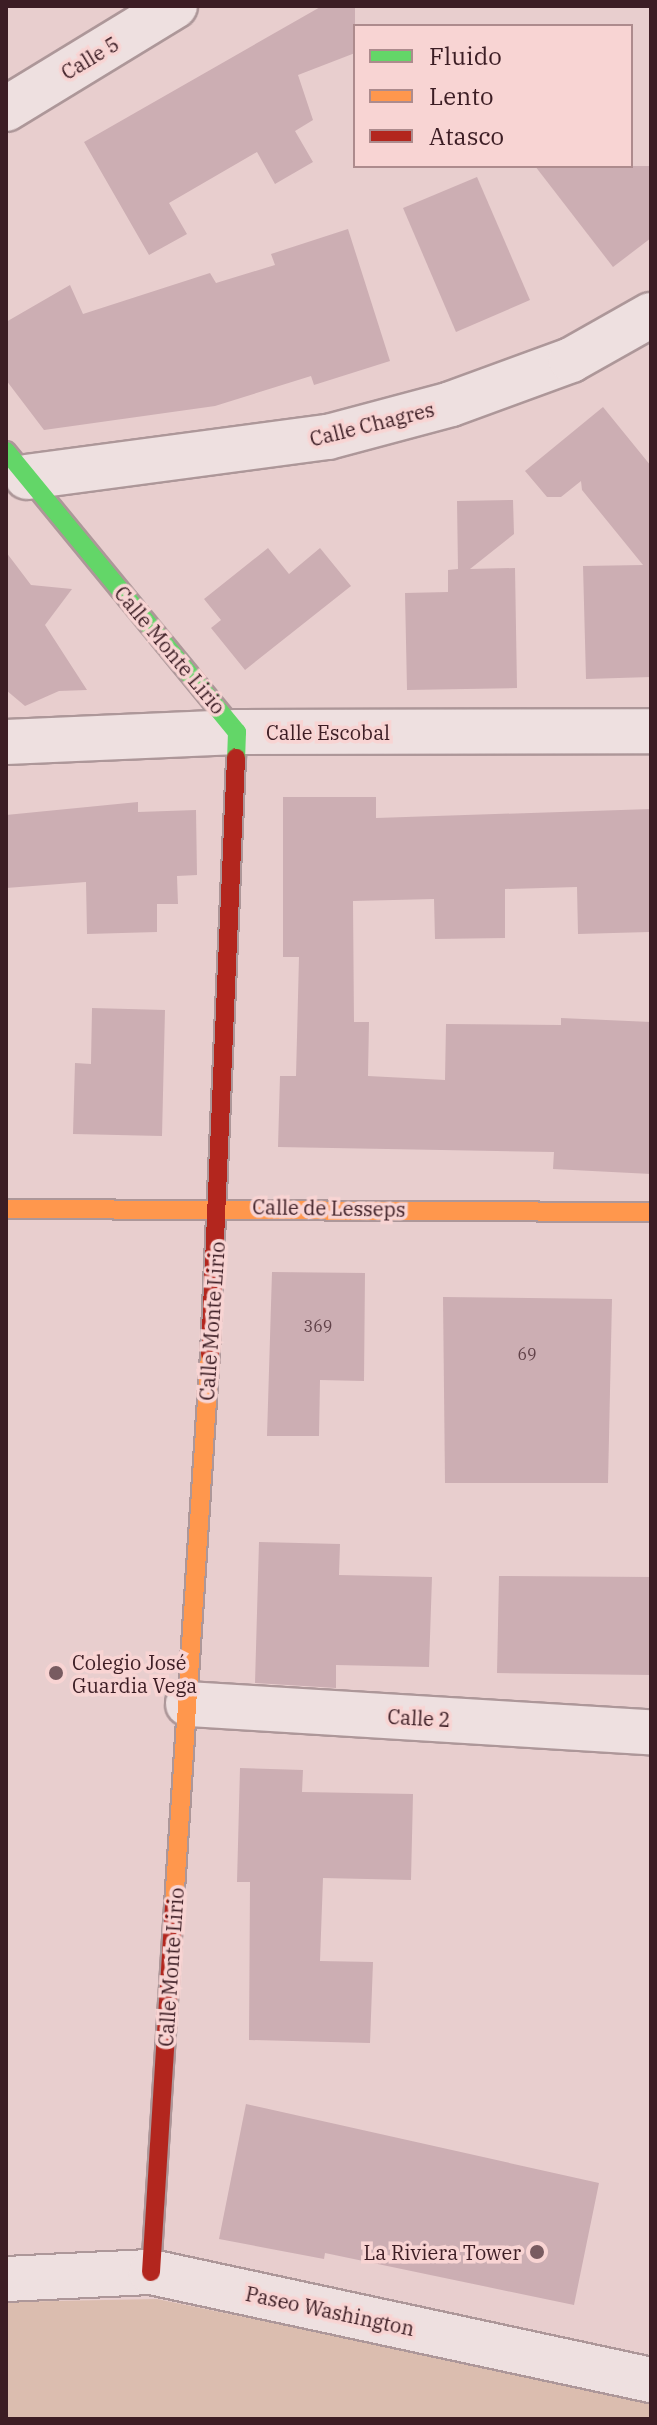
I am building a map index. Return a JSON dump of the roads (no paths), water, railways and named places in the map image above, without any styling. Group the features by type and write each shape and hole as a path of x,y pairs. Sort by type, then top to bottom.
{"street":[{"name":"Calle 5","path":"6,109 175,6"},
{"name":"Calle Chagres","path":"17,464 328,437 451,404 571,360 651,315"},
{"name":"Calle Monte Lirio","path":"17,464 237,732 219,1207 151,2272"},
{"name":"Calle Escobal","path":"6,742 237,732 651,731"},
{"name":"Calle de Lesseps","path":"6,1209 219,1207 651,1212"},
{"name":"Calle 2","path":"188,1704 651,1732"},
{"name":"Paseo Washington","path":"6,2279 151,2272 651,2380"}],"place":[{"name":"Colegio José Guardia Vega","path":"56,1673"},
{"name":"La Riviera Tower","path":"537,2252"}]}
